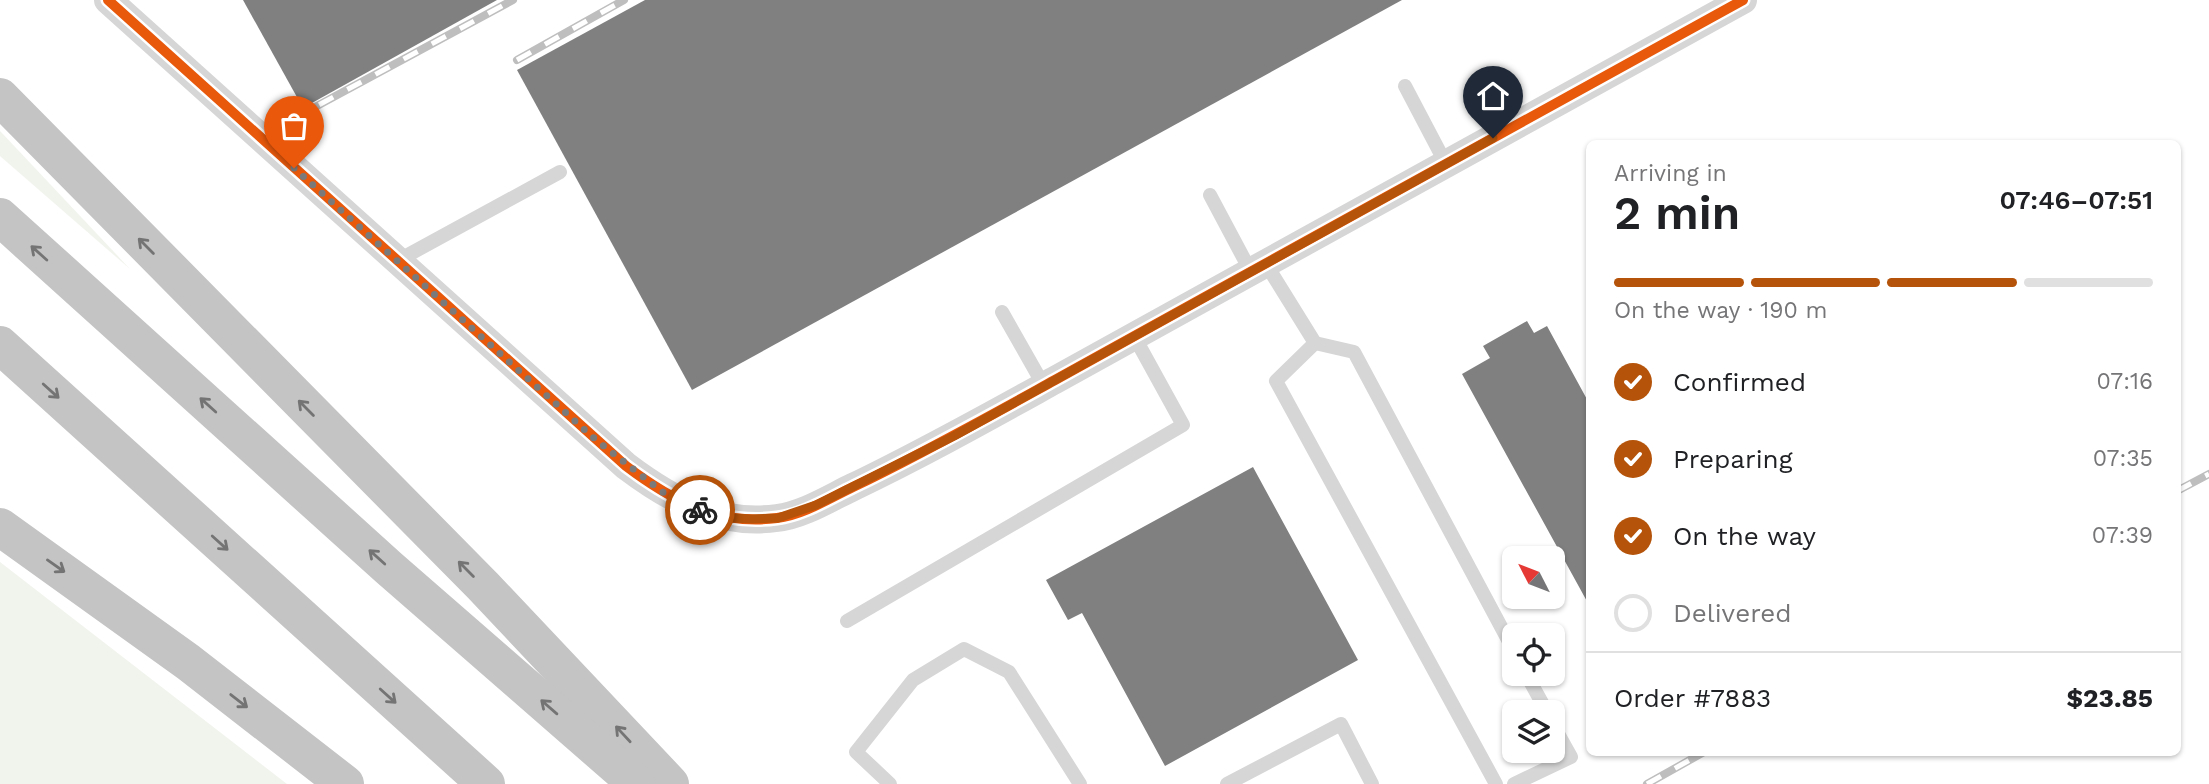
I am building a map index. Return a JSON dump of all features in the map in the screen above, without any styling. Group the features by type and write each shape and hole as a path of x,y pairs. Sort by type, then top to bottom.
{"highway":[{"path":"0,97 483,586 670,784"},
{"path":"0,217 389,568 637,784"},
{"path":"0,345 486,784"},
{"path":"0,527 188,662 345,784"}],"street":[{"path":"108,0 626,466 688,506 731,518 778,518 816,505 944,441 1731,3"}],"lane":[{"path":"1405,86 1446,164"},
{"path":"397,261 560,172"},
{"path":"1210,195 1258,268 1315,343 1354,352 1502,629"},
{"path":"1003,312 1044,386"},
{"path":"847,621 1182,425 1134,336"},
{"path":"1315,343 1276,381 1496,784"},
{"path":"890,784 856,752 913,680 964,649 1009,672 1080,784"},
{"path":"1227,784 1341,724 1372,784"},
{"path":"1565,746 1571,757 1565,760"},
{"path":"1514,784 1558,763"}],"shaded area":[{"path":"0,131 130,269 0,156"},
{"path":"0,562 287,784 0,784"}],"building":[{"path":"243,0 497,0 303,108"},
{"path":"645,0 1402,0 692,390 517,70"},
{"path":"1527,321 1534,333 1547,326 1586,398 1586,600 1565,561 1565,546 1557,546 1462,374 1490,358 1483,346"},
{"path":"1253,467 1358,660 1165,766 1082,613 1068,620 1046,580"}],"railway":[{"path":"291,120 513,0"},
{"path":"517,60 624,0"},
{"path":"2181,489 2209,474"},
{"path":"1647,784 1697,756"}],"cycle path":[{"path":"108,0 626,466 660,490 696,508 735,518 755,519 777,518 806,510 930,448 1743,0"}],"way so far":[{"path":"294,168 626,466 664,493 700,510"}],"route":[{"path":"700,510 731,518 778,518 816,505 954,436 1493,138"}]}
